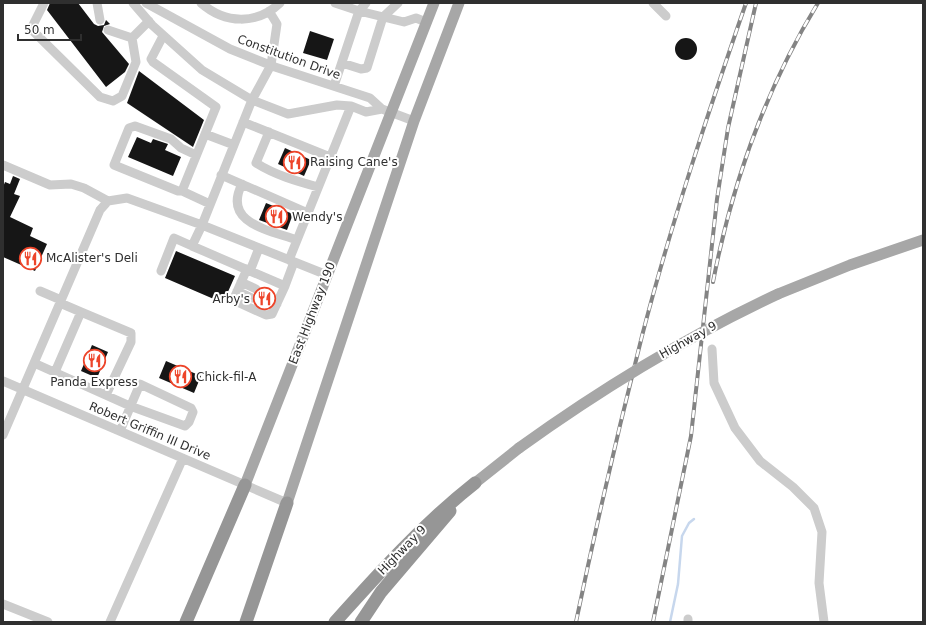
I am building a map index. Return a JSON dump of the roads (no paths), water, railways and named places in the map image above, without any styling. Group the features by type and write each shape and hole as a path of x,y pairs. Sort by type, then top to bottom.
{"highway":[{"name":"Highway 9","path":"335,622 407,542 443,508 475,483"},
{"name":"Highway 9","path":"361,622 381,592 475,483"},
{"name":"East Highway 190","path":"186,622 245,485"},
{"path":"246,622 287,503"}],"main road":[{"name":"East Highway 190","path":"245,485 328,275 387,110 434,3"},
{"path":"287,503 414,121 459,3"},
{"name":"Highway 9","path":"475,483 519,448 590,398 642,365 742,311 778,294 850,265 923,240"}],"street":[{"path":"44,3 31,29 100,97 113,101 122,96 136,62 132,38"},
{"path":"97,3 100,20"},
{"name":"Constitution Drive","path":"134,3 163,36 202,70 252,100 288,114 306,112 322,106 351,106 366,112 387,110"},
{"name":"Constitution Drive","path":"146,3 230,49 271,65 370,98 387,110 414,121"},
{"path":"201,3 206,8 233,19 252,19 269,11 280,3"},
{"path":"335,3 359,11 404,22 416,18 426,22"},
{"path":"334,86 359,11 366,3"},
{"path":"342,63 361,69 367,68 383,17 398,3"},
{"path":"653,3 666,16"},
{"path":"192,246 202,225 252,100 271,65 277,24 269,11"},
{"path":"132,38 149,21"},
{"path":"108,30 132,38"},
{"path":"163,36 154,53 152,59 153,62 216,107 182,191"},
{"path":"259,248 239,287 235,301 266,315 272,314 285,286 297,240 351,106"},
{"path":"243,122 330,157"},
{"path":"196,155 181,148 171,139 135,126 129,128 114,165 178,191 182,191 210,204"},
{"path":"269,132 256,163 265,169 300,183 318,187"},
{"path":"205,134 234,145"},
{"path":"3,165 50,185 71,184 84,188 108,201 127,198 202,225 328,275"},
{"path":"221,175 308,213"},
{"path":"242,184 236,194 236,206 245,220 297,240"},
{"path":"3,435 7,418 22,390 100,210 108,201"},
{"path":"161,271 174,238 285,286"},
{"path":"239,287 254,294"},
{"path":"40,292 81,312 131,333 131,342 106,395"},
{"path":"264,298 277,304"},
{"path":"55,372 81,312"},
{"path":"712,349 714,383 735,428 760,461 793,486 814,508 822,532 819,583 824,622"},
{"path":"34,363 130,406 185,426 193,412 191,408 140,384 130,406 120,431"},
{"name":"Robert Griffin III Drive","path":"3,381 287,503"},
{"path":"110,622 183,458"},
{"path":"3,604 39,620 48,622"}],"waterway":[{"path":"670,622 678,584 682,536 689,523 694,519"}],"tunnel":[{"path":"254,294 263,298"}],"railway":[{"path":"576,622 616,443 653,294 691,169 746,3"},
{"path":"653,622 691,436 717,199 728,128 756,3"},
{"path":"713,282 730,209 753,138 782,69 799,35 818,3"}],"place":[{"name":"Raising Cane's","path":"295,162"},
{"name":"Wendy's","path":"276,217"},
{"name":"McAlister's Deli","path":"31,258"},
{"name":"Arby's","path":"265,299"},
{"name":"Panda Express","path":"94,361"},
{"name":"Chick-fil-A","path":"180,377"}]}
